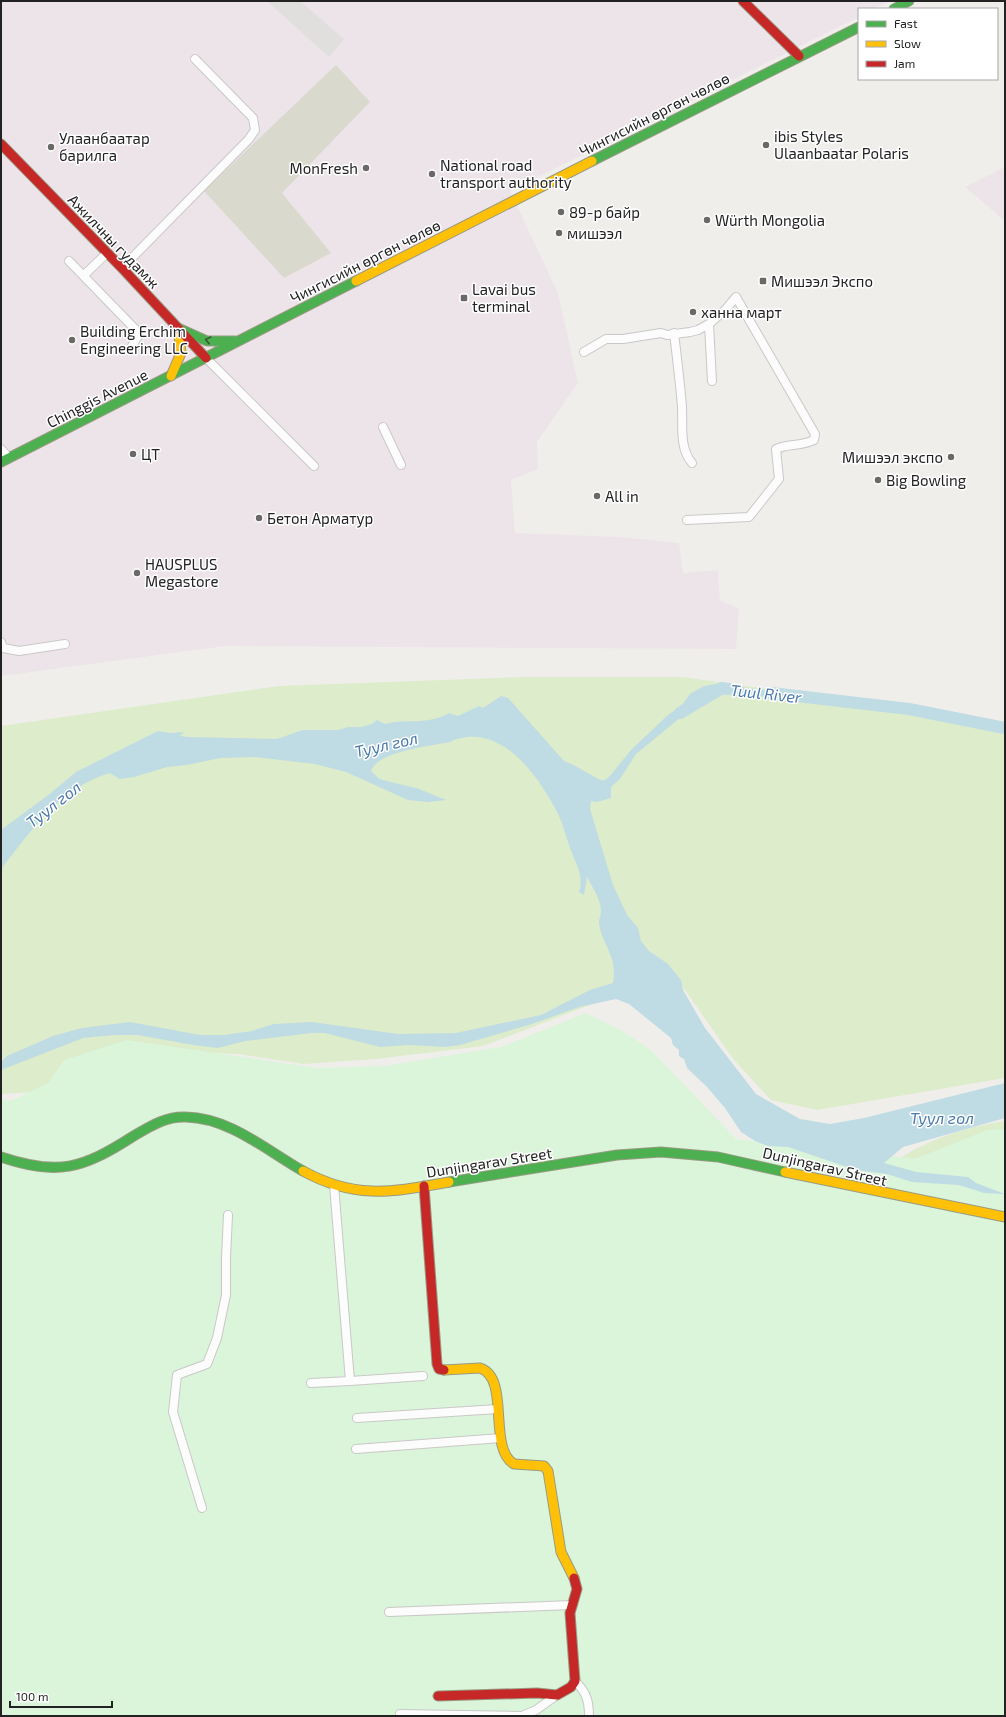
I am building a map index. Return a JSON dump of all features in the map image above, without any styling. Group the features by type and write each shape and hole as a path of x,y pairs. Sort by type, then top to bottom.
{"main road":[{"path":"743,1 799,56"},
{"path":"896,8 909,1"},
{"name":"Чингисийн өргөн чөлөө","path":"206,358 799,56 858,27"},
{"name":"Ажилчны гудамж","path":"1,144 122,268 206,358"},
{"path":"178,328 207,340 217,342 241,340"},
{"path":"171,376 179,364 182,350 178,328"},
{"name":"Chinggis Avenue","path":"5,460 206,358"},
{"name":"Dunjingarav Street","path":"1,1157 28,1167 42,1169 72,1167 95,1159 153,1123 176,1118 196,1118 231,1130 334,1185 356,1191 390,1192 617,1154 661,1152 718,1157 850,1187 1005,1217"},
{"path":"424,1186 437,1364 439,1369 444,1370 479,1368 486,1370 493,1379 501,1438 508,1460 512,1464 544,1466 548,1471 562,1552 565,1563 576,1582 577,1589 572,1605 570,1622 575,1681 571,1687 557,1694 522,1693 438,1696"}],"street":[{"path":"122,268 250,139 255,130 252,118 195,59"},
{"path":"84,275 107,253"},
{"path":"69,261 135,329 138,336 132,346"},
{"path":"584,352 606,339 623,339 660,333 667,335 698,330 709,324 726,309 736,297 815,434 814,440 805,445 782,446 776,449 779,479 749,516 687,520"},
{"path":"709,324 712,381"},
{"path":"674,333 682,408 682,435 687,458 692,463"},
{"path":"206,358 314,466"},
{"path":"383,427 401,465"},
{"path":"1,449 5,460"},
{"path":"1,642 3,648 19,651 65,644"},
{"path":"334,1185 350,1382"},
{"path":"202,1508 173,1412 177,1375 207,1364 217,1338 226,1295 228,1214"},
{"path":"311,1383 350,1382 423,1376"},
{"path":"357,1418 498,1409"},
{"path":"356,1449 501,1438"},
{"path":"389,1612 572,1605"},
{"path":"575,1681 583,1689 588,1698 589,1716"},
{"path":"400,1714 522,1716 536,1710 557,1694"}],"shaded area":[{"path":"1,1 890,1 876,8 858,8 858,17 510,191 558,293 578,383 537,442 538,469 511,480 515,533 621,537 679,543 683,573 718,570 720,600 739,609 736,649 225,646 1,676"},
{"path":"267,1 300,1 344,39 329,57"},
{"path":"336,65 370,102 282,193 331,253 284,278 204,191"},
{"path":"1005,167 1005,221 965,187"}],"green space":[{"path":"522,677 683,677 1005,723 1005,1078 817,1110 771,1100 734,1060 673,973 483,1046 376,1059 304,1064 238,1054 158,1051 68,1090 1,1094 1,726 279,686"},
{"path":"586,1013 621,1030 651,1050 736,1139 915,1159 987,1130 1005,1129 1005,1716 1,1716 1,1099 11,1101 48,1083 64,1060 127,1040 317,1068 385,1066 501,1047"},
{"path":"1005,1121 1005,1189 893,1163 932,1141 961,1131"}],"water":[{"name":"Туул гол","path":"716,684 787,693 785,699 727,693 706,693 681,717 636,754 620,779 611,787 611,798 597,802 591,801 590,809 613,885 627,915 638,928 641,941 649,951 668,964 681,980 683,990 705,1028 756,1094 800,1119 830,1124 864,1118 1005,1083 1005,1118 903,1147 884,1163 916,1172 968,1177 976,1183 1005,1194 984,1193 959,1185 912,1182 887,1174 856,1170 788,1147 768,1146 755,1141 741,1132 725,1108 707,1087 687,1068 684,1059 679,1056 679,1050 673,1045 671,1038 629,1004 616,999 579,1007 532,1024 460,1045 445,1047 409,1045 380,1047 325,1033 312,1033 245,1041 218,1048 138,1035 114,1035 83,1038 1,1070 1,1062 7,1056 53,1036 82,1028 130,1022 200,1035 224,1035 252,1031 274,1024 312,1022 398,1034 456,1033 541,1015 590,990 613,983 614,973 612,958 603,938 599,923 601,911 600,902 587,877 584,895 579,892 581,880 580,874 559,816 544,789 523,762 510,751 497,743 482,738 467,737 450,742 406,750 384,759 376,764 371,771 379,779 419,789 446,800 428,802 408,800 346,772 315,764 255,757 220,758 187,765 167,767 134,777 120,779 110,773 92,780 77,789 48,812 1,869 1,830 51,793 76,772 158,731 170,733 184,732 180,736 188,737 277,739 303,730 338,730 348,727 361,727 372,724 377,720 385,724 394,722 425,721 441,717 449,713 458,716 479,706 483,708 501,696 508,698 564,761 603,781 609,777 631,750 668,715 682,705 690,694 704,686"}],"waterway":[{"name":"Tuul River","path":"680,713 722,688 729,689"},
{"name":"Tuul River","path":"771,693 909,709 1005,728"}],"traffic: fast":[{"path":"896,8 909,1"},
{"path":"592,161 858,28"},
{"path":"1,462 356,281"},
{"path":"178,328 207,341 235,341"},
{"path":"1,1157 38,1166 69,1166 98,1156 164,1120 186,1117 218,1123 233,1129 247,1136 303,1171"},
{"path":"449,1182 617,1155 661,1152 718,1157 785,1172"}],"traffic: slow":[{"path":"356,281 592,161"},
{"path":"171,376 181,353 178,328"},
{"path":"303,1171 322,1180 357,1190 392,1191 449,1182"},
{"path":"785,1172 1005,1217"},
{"path":"444,1370 480,1368 489,1374 495,1385 502,1444 506,1456 514,1464 544,1466 548,1471 561,1552 574,1578"}],"traffic: jam":[{"path":"743,1 799,56"},
{"path":"1,144 122,268 206,358"},
{"path":"424,1186 437,1364 439,1369 444,1370"},
{"path":"438,1696 537,1693 557,1695 571,1687 575,1681 570,1613 577,1589 574,1578"}],"place":[{"name":"ibis Styles Ulaanbaatar Polaris","path":"766,145"},
{"name":"Улаанбаатар барилга","path":"51,147"},
{"name":"MonFresh","path":"366,168"},
{"name":"National road transport authority","path":"432,174"},
{"name":"89-р байр","path":"561,212"},
{"name":"Würth Mongolia","path":"707,220"},
{"name":"мишээл","path":"559,233"},
{"name":"Мишээл Экспо","path":"763,281"},
{"name":"Lavai bus terminal","path":"464,298"},
{"name":"ханна март","path":"693,312"},
{"name":"Building Erchim Engineering LLC","path":"72,340"},
{"name":"ЦТ","path":"133,454"},
{"name":"Мишээл экспо","path":"951,457"},
{"name":"Big Bowling","path":"878,480"},
{"name":"All in","path":"597,496"},
{"name":"Бетон Арматур","path":"259,518"},
{"name":"HAUSPLUS Megastore","path":"137,573"}]}
